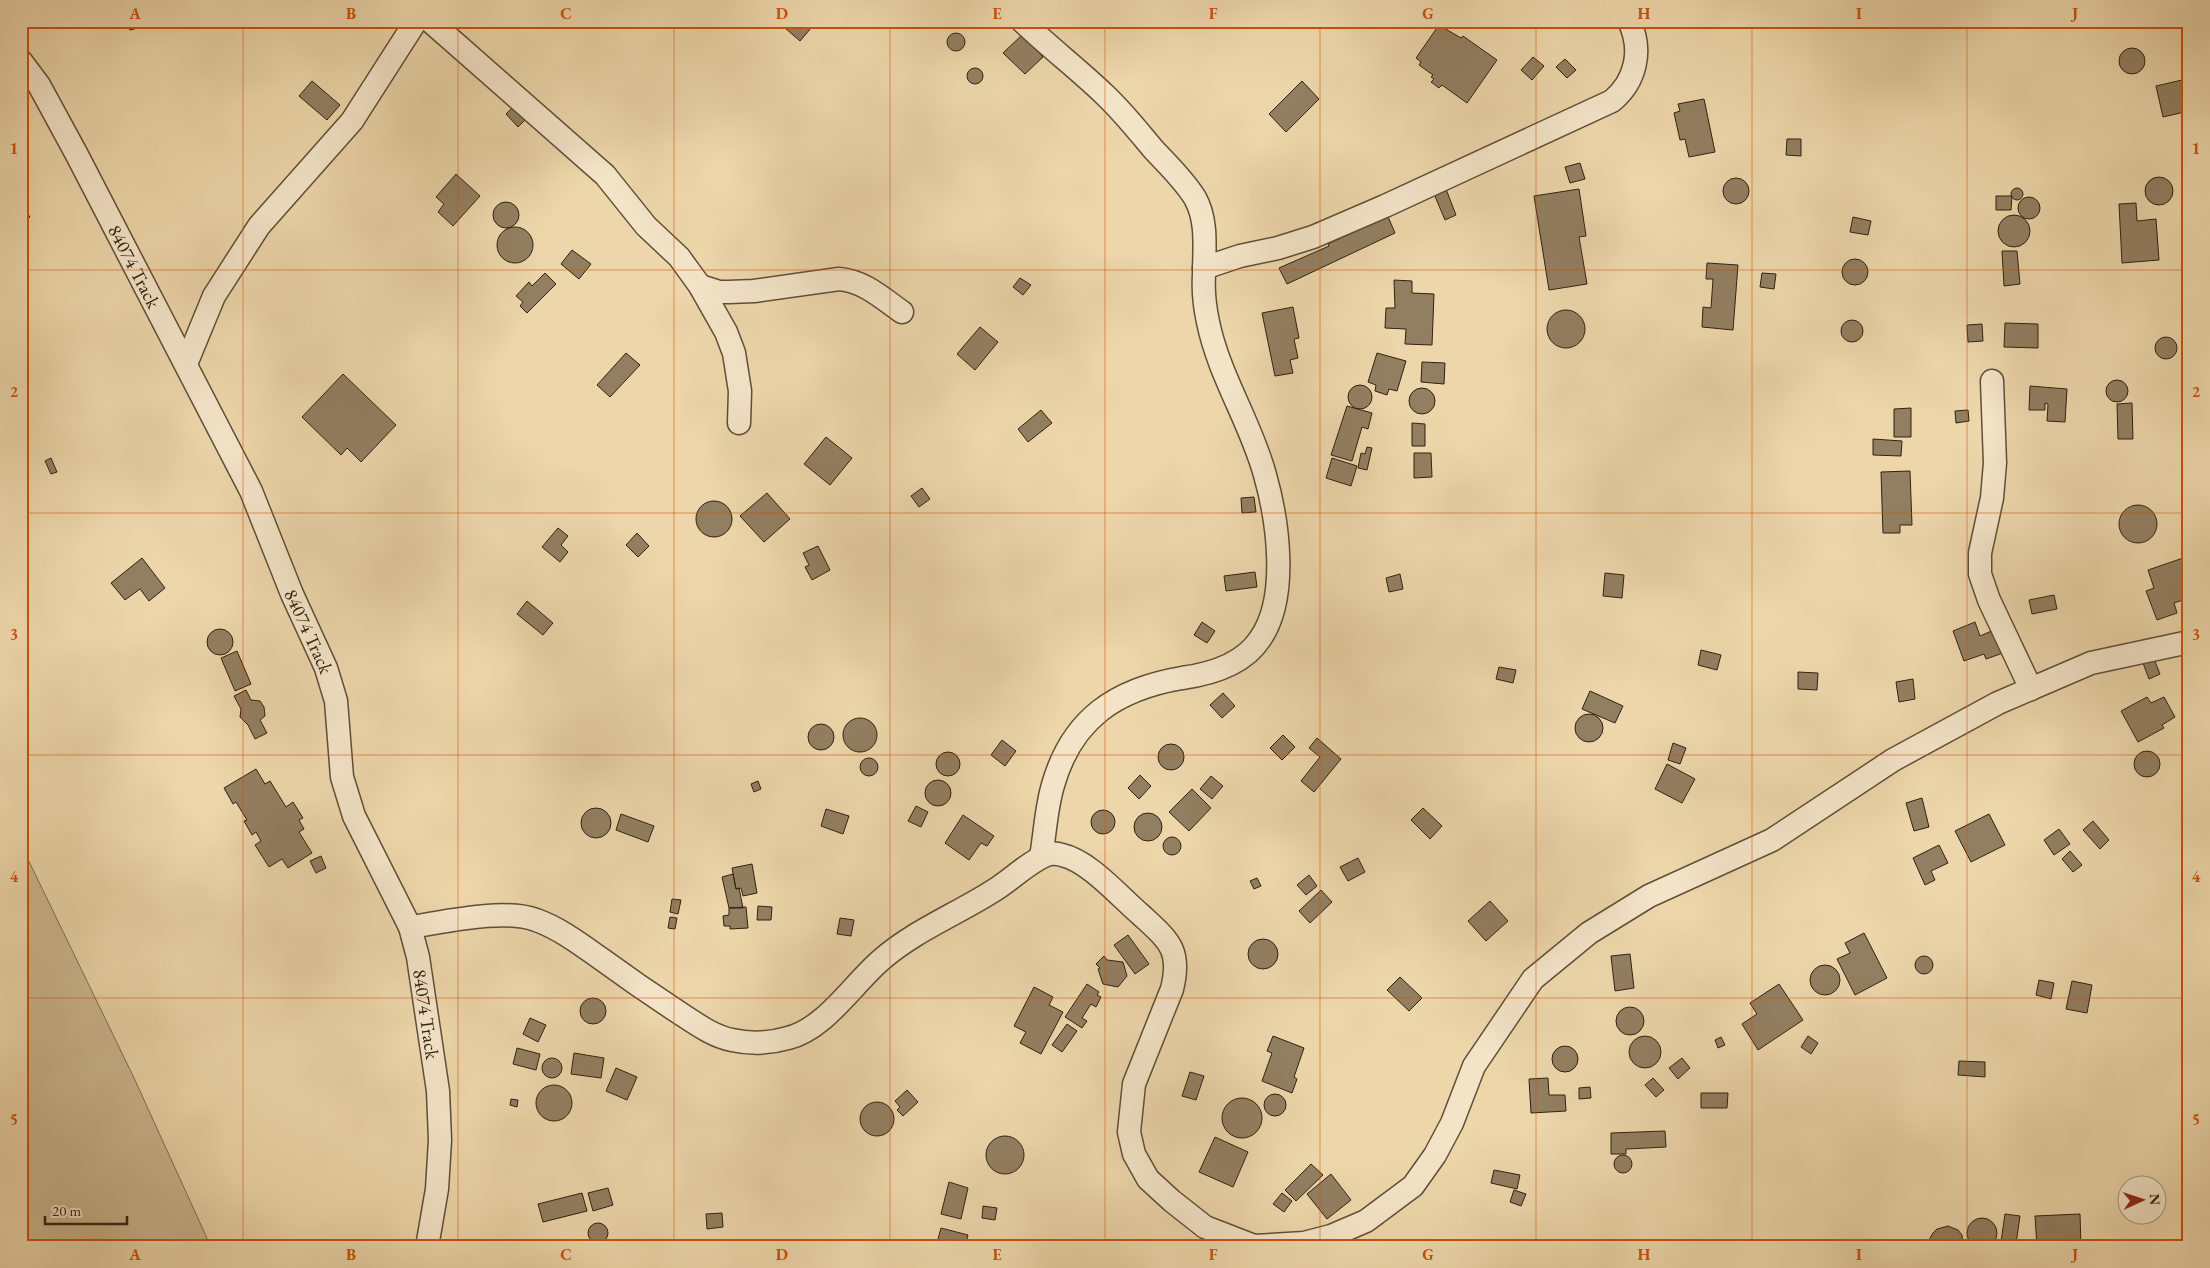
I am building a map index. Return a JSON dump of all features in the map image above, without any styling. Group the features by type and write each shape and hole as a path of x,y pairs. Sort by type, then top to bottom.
{"street":[{"path":"186,364 214,296 259,226 352,121 416,21"},
{"path":"430,21 605,175 646,226 679,257 700,286 726,332 734,353 740,391 739,423"},
{"path":"1022,21 1106,95 1187,187 1203,216 1204,268 1210,330 1223,371 1266,476 1274,521 1279,584 1268,626 1260,640 1251,649 1230,664 1211,674 1176,680 1123,695 1104,706 1078,732 1064,755 1052,786 1041,857"},
{"path":"1204,268 1240,256 1278,248 1312,237 1385,206 1612,101 1624,91 1632,75 1636,44 1629,21"},
{"name":"84074 Track","path":"21,61 39,85 63,129 251,492 289,586 326,668 336,701 342,777 354,816 410,927 418,957 438,1091 440,1140 437,1181 427,1247"},
{"path":"700,286 719,292 754,291 848,279 864,285 902,312"},
{"path":"1992,380 1995,463 1992,498 1980,553 1980,574 1989,600 2031,689"},
{"path":"410,927 506,914 535,919 571,938 705,1029 730,1040 770,1042 790,1038 807,1030 830,1012 882,959 909,940 995,890 1041,857 1049,854 1062,854 1079,861 1168,940 1176,957 1176,973 1172,989 1134,1084 1129,1132 1134,1154 1148,1179 1204,1226 1236,1240 1254,1246 1304,1243 1331,1236 1366,1221 1413,1186 1435,1155 1452,1123 1474,1066 1533,979 1589,933 1649,896 1772,840 1893,760 1998,703 2091,663 2189,642"}],"shaded area":[{"path":"21,845 134,1078 211,1247 21,1247"}],"building":[{"path":"128,21 161,21 161,22 130,30"},
{"path":"777,21 817,21 800,41"},
{"path":"1439,25 1461,38 1463,36 1497,60 1467,103 1442,85 1439,88 1431,82 1434,79 1431,77 1433,75 1419,65 1421,62 1416,58"},
{"path":"952,33 960,33 965,38 963,49 952,51 947,46 947,38"},
{"path":"1022,35 1043,57 1025,74 1003,53"},
{"path":"2132,48 2141,52 2145,61 2141,70 2132,74 2123,70 2119,61 2123,52"},
{"path":"1533,57 1544,66 1532,80 1521,70"},
{"path":"1565,59 1576,70 1567,78 1556,67"},
{"path":"975,68 981,70 983,76 981,82 975,84 969,82 967,76 969,70"},
{"path":"2182,80 2189,111 2163,117 2156,86"},
{"path":"312,81 340,105 327,120 299,96"},
{"path":"1302,81 1319,99 1286,132 1269,114"},
{"path":"1704,99 1715,152 1689,157 1685,139 1680,140 1674,113 1680,111 1678,104"},
{"path":"517,103 529,116 518,127 506,114"},
{"path":"1787,139 1801,139 1801,156 1786,155"},
{"path":"1580,163 1585,179 1570,183 1565,167"},
{"path":"456,174 480,196 453,226 438,212 444,204 436,197"},
{"path":"2159,177 2169,181 2173,191 2169,201 2159,205 2149,201 2145,191 2149,181"},
{"path":"1736,178 1745,182 1749,191 1745,200 1736,204 1727,200 1723,191 1727,182"},
{"path":"2017,188 2023,194 2017,200 2011,194"},
{"path":"1446,189 1456,215 1445,220 1434,194"},
{"path":"1579,189 1586,236 1579,237 1587,284 1549,290 1534,196"},
{"path":"1996,196 2012,196 2011,210 1996,210"},
{"path":"2029,197 2037,200 2040,208 2037,216 2029,219 2021,216 2018,208 2021,200"},
{"path":"506,202 515,206 519,215 515,224 506,228 497,224 493,215 497,206"},
{"path":"2136,203 2137,221 2156,219 2159,260 2122,263 2119,204"},
{"path":"21,204 30,217 21,222"},
{"path":"1386,212 1395,233 1287,284 1279,268 1329,246 1328,244 1362,228"},
{"path":"2014,215 2026,219 2030,231 2026,243 2014,247 2002,243 1998,231 2002,219"},
{"path":"1853,217 1871,221 1868,235 1850,232"},
{"path":"515,227 527,233 533,245 527,257 515,263 503,257 497,245 503,233"},
{"path":"572,250 591,264 579,279 561,264"},
{"path":"2002,251 2017,251 2020,284 2004,286"},
{"path":"1855,259 1864,263 1868,272 1864,281 1855,285 1846,281 1842,272 1846,263"},
{"path":"1707,263 1738,265 1733,330 1702,327 1703,307 1711,308 1713,279 1706,279"},
{"path":"545,273 556,284 527,313 520,306 523,302 516,296 529,282 532,286"},
{"path":"1762,273 1776,274 1774,289 1760,287"},
{"path":"1020,278 1031,285 1023,295 1013,287"},
{"path":"1394,280 1412,281 1412,293 1434,294 1432,345 1405,344 1406,329 1385,328 1386,308 1395,308"},
{"path":"1293,307 1299,338 1294,339 1298,358 1290,360 1293,373 1275,376 1262,313"},
{"path":"1566,310 1579,316 1585,329 1579,342 1566,348 1553,342 1547,329 1553,316"},
{"path":"1852,320 1860,323 1863,331 1860,339 1852,342 1844,339 1841,331 1844,323"},
{"path":"2005,323 2038,324 2038,348 2004,347"},
{"path":"1982,324 1983,341 1968,342 1967,325"},
{"path":"980,327 998,342 975,370 957,354"},
{"path":"2166,337 2174,340 2177,348 2174,356 2166,359 2158,356 2155,348 2158,340"},
{"path":"626,353 640,365 610,397 597,385"},
{"path":"1377,353 1406,361 1397,391 1389,389 1387,395 1375,391 1376,385 1368,382"},
{"path":"1422,362 1445,363 1444,384 1421,382"},
{"path":"343,374 396,425 361,462 347,448 341,455 302,417"},
{"path":"2117,380 2125,383 2128,391 2125,399 2117,402 2109,399 2106,391 2109,383"},
{"path":"1360,385 1368,389 1372,397 1368,405 1360,409 1352,405 1348,397 1352,389"},
{"path":"2030,386 2067,389 2065,422 2047,421 2048,404 2045,403 2045,410 2029,410"},
{"path":"1422,388 1431,392 1435,401 1431,410 1422,414 1413,410 1409,401 1413,392"},
{"path":"2132,403 2133,439 2118,439 2117,404"},
{"path":"1347,406 1372,413 1368,429 1362,427 1352,461 1331,455"},
{"path":"1911,408 1911,437 1894,437 1894,409"},
{"path":"1041,410 1052,423 1028,442 1018,429"},
{"path":"1968,410 1969,421 1956,423 1955,411"},
{"path":"1412,423 1425,424 1425,446 1412,446"},
{"path":"826,437 852,458 830,485 804,464"},
{"path":"1873,439 1902,441 1901,456 1873,455"},
{"path":"1367,447 1372,448 1367,470 1358,468 1361,453 1365,454"},
{"path":"1414,453 1431,453 1432,477 1414,478"},
{"path":"51,458 57,472 51,474 45,461"},
{"path":"1332,458 1357,466 1351,486 1326,478"},
{"path":"1910,471 1912,525 1900,525 1900,533 1883,533 1881,472"},
{"path":"922,488 930,499 919,507 911,496"},
{"path":"767,493 790,519 764,542 740,516"},
{"path":"1254,497 1256,512 1242,513 1241,498"},
{"path":"714,501 727,506 732,519 727,532 714,537 701,532 696,519 701,506"},
{"path":"2138,505 2151,511 2157,524 2151,537 2138,543 2125,537 2119,524 2125,511"},
{"path":"558,528 568,536 561,545 568,552 560,562 542,547"},
{"path":"637,533 649,546 638,557 626,545"},
{"path":"818,546 830,570 812,580 805,567 809,565 803,553"},
{"path":"2189,556 2189,598 2174,603 2177,613 2157,620 2146,591 2154,588 2148,570"},
{"path":"142,558 165,588 149,601 140,589 125,600 111,583"},
{"path":"1255,572 1257,587 1226,591 1224,576"},
{"path":"1605,573 1624,575 1622,598 1603,596"},
{"path":"1400,574 1403,589 1389,592 1386,578"},
{"path":"2054,595 2057,609 2032,614 2029,600"},
{"path":"527,601 553,623 543,635 517,614"},
{"path":"1202,622 1215,631 1207,643 1194,635"},
{"path":"1975,622 1980,636 1994,630 2003,653 1986,659 1984,654 1964,661 1953,631"},
{"path":"220,629 229,633 233,642 229,651 220,655 211,651 207,642 211,633"},
{"path":"1701,650 1721,655 1717,670 1698,665"},
{"path":"237,651 251,684 235,691 221,658"},
{"path":"2154,659 2160,674 2149,679 2143,663"},
{"path":"1499,667 1516,670 1513,683 1496,679"},
{"path":"1798,672 1818,673 1817,690 1798,689"},
{"path":"1913,679 1915,699 1899,702 1896,682"},
{"path":"246,690 251,700 260,701 264,707 265,716 260,720 267,733 255,739 248,725 240,717 241,709 234,696"},
{"path":"1590,691 1623,706 1615,723 1582,709"},
{"path":"1223,693 1235,706 1222,718 1210,705"},
{"path":"2147,697 2151,703 2164,697 2175,717 2162,725 2164,728 2138,742 2121,711"},
{"path":"1589,714 1599,718 1603,728 1599,738 1589,742 1579,738 1575,728 1579,718"},
{"path":"860,718 867,719 872,723 876,728 876,742 872,747 867,751 860,752 853,751 848,747 844,742 843,735 844,728 848,723 853,719"},
{"path":"821,724 830,728 834,737 830,746 821,750 812,746 808,737 812,728"},
{"path":"1283,735 1295,747 1282,760 1270,748"},
{"path":"1317,738 1341,759 1314,792 1301,781 1320,757 1309,748"},
{"path":"1002,740 1016,751 1005,766 991,755"},
{"path":"1673,743 1686,748 1680,764 1668,760"},
{"path":"1171,744 1180,748 1184,757 1180,766 1171,770 1162,766 1158,757 1162,748"},
{"path":"2147,751 2156,755 2160,764 2156,773 2147,777 2138,773 2134,764 2138,755"},
{"path":"943,752 953,752 960,759 960,769 953,776 943,776 936,769 936,759"},
{"path":"869,758 875,761 878,767 875,773 869,776 863,773 860,767 863,761"},
{"path":"1667,764 1695,779 1682,803 1655,789"},
{"path":"256,769 265,784 270,781 286,807 293,802 303,818 299,820 304,829 299,832 312,853 288,868 282,859 269,867 255,845 261,841 256,832 252,835 244,821 247,820 236,802 233,804 224,788"},
{"path":"1140,775 1151,786 1139,799 1128,788"},
{"path":"1211,776 1223,786 1212,799 1200,789"},
{"path":"938,780 947,784 951,793 947,802 938,806 929,802 925,793 929,784"},
{"path":"758,781 761,789 754,792 751,784"},
{"path":"1192,789 1211,808 1189,831 1169,812"},
{"path":"1922,798 1929,827 1914,831 1906,803"},
{"path":"916,806 928,812 921,827 908,821"},
{"path":"596,808 602,809 610,817 610,829 602,837 596,838 590,837 582,829 581,823 582,817 590,809"},
{"path":"1423,808 1442,826 1430,839 1411,820"},
{"path":"826,809 849,816 843,834 821,826"},
{"path":"1103,810 1112,813 1115,822 1112,831 1103,834 1094,831 1091,822 1094,813"},
{"path":"1148,813 1158,817 1162,827 1158,837 1148,841 1138,837 1134,827 1138,817"},
{"path":"621,814 654,826 648,842 616,830"},
{"path":"1989,814 2005,845 1971,862 1955,831"},
{"path":"963,815 994,836 987,846 981,843 969,860 945,843"},
{"path":"2093,821 2109,840 2100,849 2083,830"},
{"path":"2059,829 2070,844 2054,855 2044,840"},
{"path":"1172,837 1178,840 1181,846 1178,852 1172,855 1166,852 1163,846 1166,840"},
{"path":"1939,845 1948,863 1931,871 1935,880 1925,885 1913,858"},
{"path":"2070,851 2082,865 2073,872 2062,859"},
{"path":"321,856 326,868 316,873 310,861"},
{"path":"1358,858 1365,872 1348,881 1340,867"},
{"path":"752,864 757,893 743,896 741,888 736,889 732,868"},
{"path":"733,874 736,889 739,888 743,908 729,908 722,877"},
{"path":"1309,875 1317,886 1306,895 1297,885"},
{"path":"1257,878 1261,886 1254,889 1250,881"},
{"path":"1321,890 1332,902 1310,923 1299,911"},
{"path":"672,899 681,900 678,914 670,912"},
{"path":"1490,901 1508,921 1486,941 1468,921"},
{"path":"758,906 772,907 771,920 757,920"},
{"path":"746,907 748,928 730,929 730,926 724,926 723,916 729,915 729,908"},
{"path":"670,917 677,918 675,929 668,928"},
{"path":"840,918 854,920 851,936 837,934"},
{"path":"1864,933 1887,978 1855,995 1837,959 1850,953 1845,943"},
{"path":"1128,935 1149,964 1135,974 1114,945"},
{"path":"1263,939 1274,943 1278,954 1274,965 1263,969 1252,965 1248,954 1252,943"},
{"path":"1630,954 1634,988 1615,991 1611,956"},
{"path":"1104,956 1107,960 1123,962 1127,976 1118,987 1103,984 1098,969 1100,968 1096,964"},
{"path":"1924,956 1930,959 1933,965 1930,971 1924,974 1918,971 1915,965 1918,959"},
{"path":"1825,965 1836,969 1840,980 1836,991 1825,995 1814,991 1810,980 1814,969"},
{"path":"1400,977 1422,998 1409,1011 1387,990"},
{"path":"2039,980 2054,983 2051,999 2036,995"},
{"path":"2072,981 2092,985 2087,1013 2066,1009"},
{"path":"1087,984 1099,992 1097,995 1101,997 1096,1007 1091,1004 1082,1018 1087,1021 1082,1028 1065,1017"},
{"path":"1779,984 1803,1020 1758,1050 1742,1024 1757,1014 1750,1003"},
{"path":"1034,987 1053,997 1049,1005 1063,1012 1041,1054 1020,1043 1026,1032 1014,1026"},
{"path":"593,998 602,1002 606,1011 602,1020 593,1024 584,1020 580,1011 584,1002"},
{"path":"1630,1007 1640,1011 1644,1021 1640,1031 1630,1035 1620,1031 1616,1021 1620,1011"},
{"path":"530,1018 546,1025 538,1042 523,1034"},
{"path":"1067,1024 1077,1031 1062,1052 1052,1045"},
{"path":"1273,1036 1304,1048 1294,1077 1297,1079 1292,1093 1262,1081 1272,1053 1267,1051"},
{"path":"1645,1036 1651,1037 1656,1041 1660,1046 1660,1058 1656,1063 1651,1067 1645,1068 1639,1067 1634,1063 1630,1058 1629,1052 1630,1046 1634,1041 1639,1037"},
{"path":"1808,1036 1818,1043 1811,1054 1801,1047"},
{"path":"1721,1037 1725,1045 1718,1048 1715,1040"},
{"path":"1565,1046 1574,1050 1578,1059 1574,1068 1565,1072 1556,1068 1552,1059 1556,1050"},
{"path":"517,1048 540,1054 536,1070 513,1064"},
{"path":"574,1053 604,1058 601,1078 571,1074"},
{"path":"552,1058 559,1061 562,1068 559,1075 552,1078 545,1075 542,1068 545,1061"},
{"path":"1682,1058 1690,1068 1678,1079 1669,1068"},
{"path":"1959,1061 1985,1062 1985,1077 1958,1075"},
{"path":"616,1068 637,1077 627,1100 606,1091"},
{"path":"1190,1072 1204,1076 1196,1100 1182,1096"},
{"path":"1548,1078 1549,1095 1565,1095 1566,1111 1531,1113 1529,1079"},
{"path":"1653,1078 1664,1090 1656,1097 1645,1085"},
{"path":"554,1085 561,1086 567,1090 571,1096 571,1110 567,1116 561,1120 554,1121 547,1120 541,1116 537,1110 536,1103 537,1096 541,1090 547,1086"},
{"path":"1590,1087 1591,1098 1579,1099 1579,1088"},
{"path":"907,1090 918,1102 903,1116 897,1110 900,1107 895,1101"},
{"path":"1701,1093 1728,1093 1727,1108 1701,1108"},
{"path":"1275,1094 1283,1097 1286,1105 1283,1113 1275,1116 1267,1113 1264,1105 1267,1097"},
{"path":"1238,1098 1246,1098 1253,1101 1259,1107 1262,1118 1259,1129 1253,1135 1246,1138 1238,1138 1231,1135 1225,1129 1222,1122 1222,1114 1225,1107 1231,1101"},
{"path":"511,1099 518,1100 517,1107 510,1105"},
{"path":"877,1102 889,1107 894,1119 889,1131 877,1136 865,1131 860,1119 865,1107"},
{"path":"1665,1131 1666,1147 1626,1149 1626,1154 1611,1154 1611,1133"},
{"path":"1005,1136 1019,1141 1024,1155 1019,1169 1005,1174 991,1169 986,1155 991,1141"},
{"path":"1215,1137 1248,1152 1233,1187 1199,1172"},
{"path":"1623,1155 1629,1158 1632,1164 1629,1170 1623,1173 1617,1170 1614,1164 1617,1158"},
{"path":"1311,1164 1323,1175 1296,1201 1285,1190"},
{"path":"1494,1170 1520,1175 1517,1189 1491,1183"},
{"path":"1331,1174 1351,1200 1327,1219 1307,1194"},
{"path":"949,1182 968,1188 961,1219 941,1214"},
{"path":"608,1188 613,1205 593,1211 588,1193"},
{"path":"1514,1190 1526,1194 1521,1206 1510,1202"},
{"path":"582,1193 587,1211 543,1222 538,1204"},
{"path":"1282,1193 1292,1201 1284,1212 1273,1204"},
{"path":"983,1206 997,1208 995,1220 982,1218"},
{"path":"722,1213 723,1227 707,1229 706,1214"},
{"path":"2005,1214 2020,1216 2016,1244 2001,1242"},
{"path":"2080,1214 2081,1247 2037,1247 2035,1216"},
{"path":"1982,1218 1988,1219 1996,1227 1996,1239 1988,1247 1982,1248 1976,1247 1968,1239 1967,1233 1968,1227 1976,1219"},
{"path":"594,1223 602,1223 608,1229 608,1237 602,1243 594,1243 588,1237 588,1229"},
{"path":"1948,1226 1958,1230 1962,1235 1963,1247 1930,1247 1930,1238 1933,1233 1937,1229"},
{"path":"941,1228 968,1235 965,1247 949,1247 937,1243"},
{"path":"1774,1241 1796,1241 1796,1247 1774,1247"}]}
